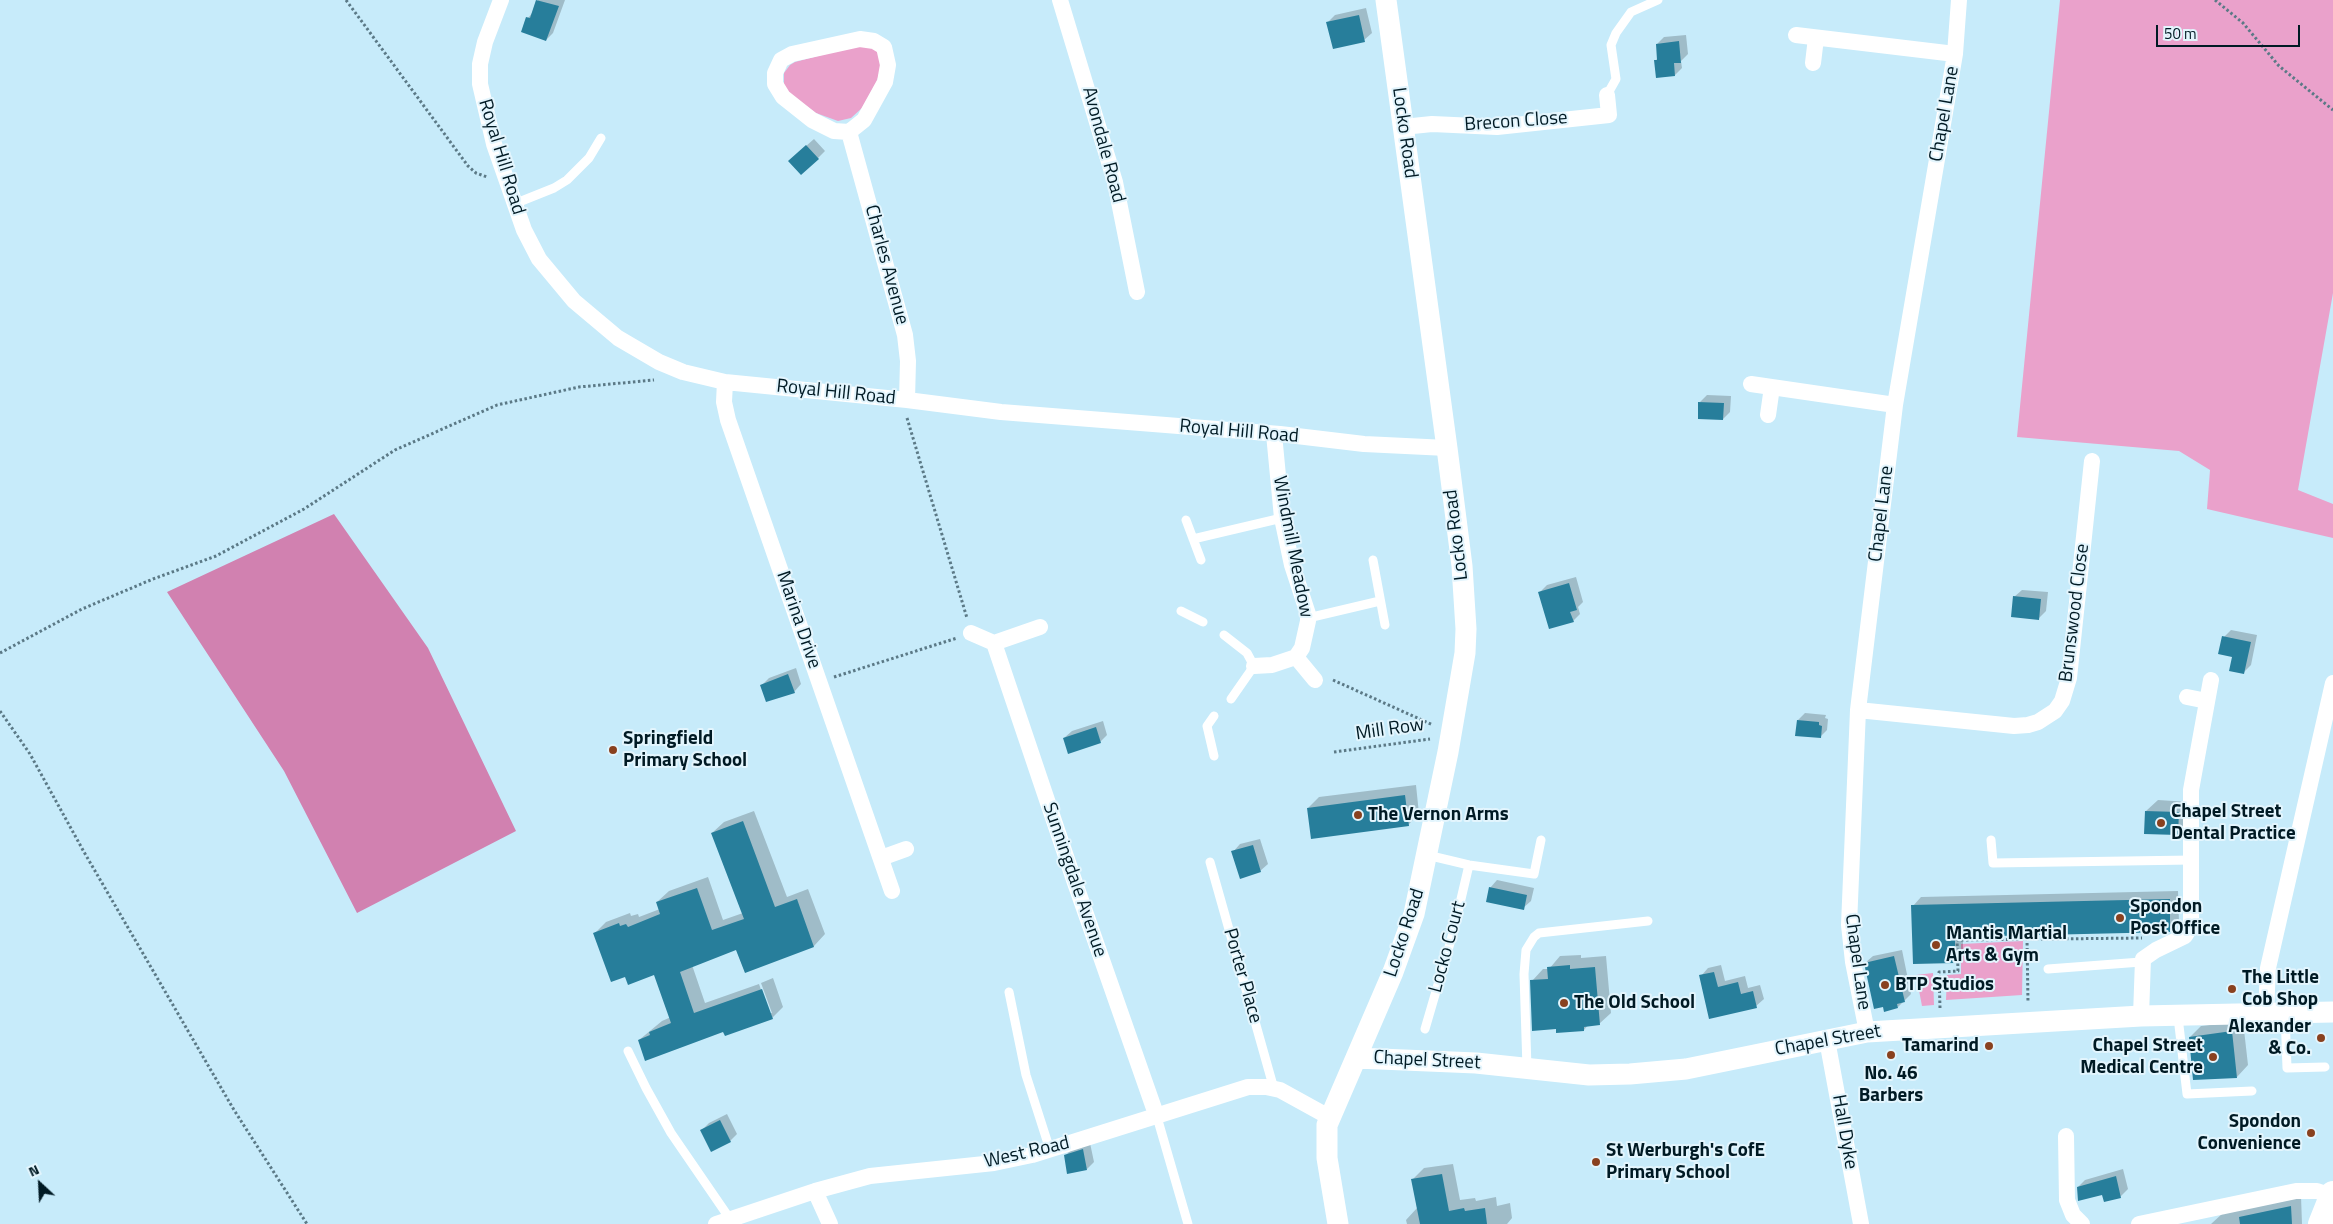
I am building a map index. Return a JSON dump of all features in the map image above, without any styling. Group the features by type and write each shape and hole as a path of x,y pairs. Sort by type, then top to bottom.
{"main road":[{"path":"2321,1224 2333,1195"}],"street":[{"name":"Royal Hill Road","path":"501,0 484,42 480,74 486,118 514,204 528,239 539,259 574,301 618,338 659,362 683,372 725,382 907,400 1001,412 1274,434 1364,444 1447,448"},
{"name":"Avondale Road","path":"1060,0 1115,182 1137,292"},
{"name":"Locko Road","path":"1338,1224 1327,1158 1326,1132 1329,1117 1405,942 1414,914 1451,736 1466,629 1462,566 1447,448 1386,0"},
{"name":"Chapel Lane","path":"1867,1032 1849,925 1858,710 1895,405 1955,54 1959,0"},
{"path":"1796,36 1955,54"},
{"path":"1813,63 1816,38"},
{"path":"860,39 874,41 884,47 888,65 885,82 864,120 849,132 834,131 819,123 783,97 774,84 775,73 781,60 792,54 860,39"},
{"name":"Brecon Close","path":"1402,127 1432,124 1498,127 1609,115 1607,95"},
{"name":"Charles Avenue","path":"849,132 905,335 908,362 907,400"},
{"name":"Marina Drive","path":"725,382 725,410 892,891"},
{"path":"1751,384 1895,405"},
{"path":"1768,415 1772,387"},
{"name":"Windmill Meadow","path":"1274,434 1282,518 1292,565 1308,618 1302,648 1296,657"},
{"name":"Brunswood Close","path":"1858,710 2014,726 2038,722 2055,711 2062,701 2069,678 2092,461"},
{"path":"971,633 994,643 1040,627"},
{"name":"Sunningdale Avenue","path":"994,643 1157,1117"},
{"path":"1254,666 1272,665 1296,657 1315,680"},
{"path":"2141,1016 2141,962 2147,955 2185,936 2190,930 2191,790 2211,680"},
{"path":"2275,1013 2268,968 2333,683"},
{"path":"2187,698 2207,701"},
{"path":"881,858 906,849"},
{"name":"Chapel Street","path":"1356,1058 1476,1063 1589,1074 1663,1072 1867,1032 1941,1026 2141,1016 2178,1017 2333,1012"},
{"name":"Hall Dyke","path":"1827,1040 1861,1224"},
{"name":"West Road","path":"723,1222 815,1190 870,1176 994,1163 1050,1150 1234,1091 1257,1086 1274,1089 1329,1117"},
{"path":"2066,1136 2067,1200 2073,1215 2082,1224"},
{"path":"815,1190 830,1224"},
{"path":"2139,1224 2296,1191 2317,1191 2333,1195"}],"lane":[{"path":"1607,95 1616,79 1612,45 1616,33 1631,12 1658,0"},
{"path":"514,204 554,188 567,180 589,158 601,138"},
{"path":"1193,539 1282,518"},
{"path":"1186,520 1201,560"},
{"path":"1373,560 1384,625"},
{"path":"1308,618 1380,601"},
{"path":"1181,611 1203,622"},
{"path":"1224,635 1247,653 1254,666 1230,699"},
{"path":"1214,716 1207,726 1214,756"},
{"path":"1427,855 1469,865 1534,874 1541,840"},
{"path":"1990,840 1993,863 2192,860"},
{"name":"Porter Place","path":"1210,862 1274,1089"},
{"name":"Locko Court","path":"1425,1028 1453,933 1469,865"},
{"path":"1527,1068 1524,974 1526,950 1534,937 1539,933 1648,921"},
{"path":"2048,968 2141,962"},
{"path":"1009,992 1026,1075 1050,1150"},
{"path":"2275,1013 2287,1068 2324,1067"},
{"path":"2178,1017 2187,1094 2252,1091"},
{"path":"628,1051 671,1133 723,1222"},
{"path":"1157,1117 1188,1224"}],"path":[{"path":"346,0 468,166 484,177 492,178 504,174"},
{"path":"2215,0 2247,27 2279,66 2333,110"},
{"path":"0,653 82,609 153,579 216,556 304,509 396,450 497,405 579,386 657,379"},
{"path":"820,681 971,633 906,414 907,400"},
{"path":"1333,680 1435,726 1451,736"},
{"path":"0,711 30,754 84,852 234,1110 306,1224"},
{"name":"Mill Row","path":"1334,752 1451,736"},
{"path":"2027,938 2028,1021"},
{"path":"1941,1026 1939,972 1958,971 1957,940 2146,938"}],"shaded area":[{"path":"2060,0 2333,0 2333,293 2298,490 2333,504 2333,538 2207,509 2210,470 2179,451 2017,437"},
{"path":"860,45 875,49 881,57 880,70 877,81 862,108 851,118 838,121 816,113 788,93 784,86 784,73 790,65 795,62"},
{"path":"334,514 428,648 516,831 357,913 284,771 167,592"},
{"path":"2023,941 2022,995 1946,1000 1947,975 1961,974 1961,944"},
{"path":"1933,973 1934,1005 1922,1006 1916,975"}],"building":[{"path":"536,0 559,6 546,41 521,32 526,17 530,18"},
{"path":"1359,15 1365,42 1333,49 1326,22"},
{"path":"1679,41 1681,63 1674,63 1675,76 1656,78 1654,60 1657,60 1656,44"},
{"path":"806,145 819,159 801,175 788,161"},
{"path":"1698,402 1724,403 1723,420 1698,419"},
{"path":"1569,583 1577,610 1570,612 1574,622 1549,629 1538,592"},
{"path":"2013,596 2041,599 2039,620 2011,617"},
{"path":"2222,636 2251,642 2244,674 2229,671 2232,657 2218,654"},
{"path":"788,674 795,693 766,702 760,685"},
{"path":"1797,720 1819,722 1819,725 1822,726 1821,738 1795,736"},
{"path":"1096,727 1101,743 1068,754 1063,738"},
{"name":"The Vernon Arms","path":"1405,795 1409,826 1311,839 1307,808"},
{"name":"Chapel Street Dental Practice","path":"2145,811 2179,812 2178,835 2144,834"},
{"path":"743,821 775,907 797,899 814,947 745,973 736,950 680,972 694,1013 762,989 773,1019 725,1036 723,1032 645,1061 638,1040 650,1035 649,1032 671,1023 654,975 628,985 625,977 611,982 593,933 619,923 620,926 626,924 628,927 660,914 656,902 697,888 712,930 744,919 711,833"},
{"path":"1253,845 1261,872 1240,879 1231,851"},
{"path":"1489,887 1527,895 1524,910 1486,902"},
{"path":"2170,899 2170,932 1955,937 1955,963 1913,964 1911,905"},
{"name":"BTP Studios","path":"1894,956 1905,1002 1897,1004 1898,1008 1884,1012 1883,1007 1874,1009 1864,963"},
{"name":"The Old School","path":"1570,965 1570,969 1595,967 1600,1025 1584,1027 1584,1031 1556,1033 1556,1029 1532,1031 1530,980 1548,979 1547,967"},
{"path":"1714,972 1718,987 1738,982 1741,994 1753,991 1757,1008 1709,1019 1699,975"},
{"name":"Chapel Street Medical Centre","path":"2232,1031 2237,1078 2193,1080 2189,1037"},
{"path":"720,1120 731,1142 711,1152 700,1130"},
{"path":"1083,1149 1087,1170 1067,1174 1064,1155"},
{"path":"1442,1174 1449,1211 1464,1208 1465,1211 1485,1208 1487,1224 1420,1224 1411,1179"},
{"path":"2116,1176 2121,1198 2104,1202 2102,1195 2078,1201 2077,1187"},
{"path":"2291,1206 2292,1224 2240,1224 2239,1217"}],"place":[{"name":"Springfield Primary School","path":"613,750"},
{"name":"The Vernon Arms","path":"1358,815"},
{"name":"Chapel Street Dental Practice","path":"2161,823"},
{"name":"Spondon Post Office","path":"2120,918"},
{"name":"Mantis Martial Arts & Gym","path":"1936,945"},
{"name":"BTP Studios","path":"1885,985"},
{"name":"The Little Cob Shop","path":"2232,989"},
{"name":"The Old School","path":"1564,1003"},
{"name":"Alexander & Co.","path":"2321,1038"},
{"name":"Tamarind","path":"1989,1046"},
{"name":"No. 46 Barbers","path":"1891,1055"},
{"name":"Chapel Street Medical Centre","path":"2213,1057"},
{"name":"Spondon Convenience","path":"2311,1133"},
{"name":"St Werburgh's CofE Primary School","path":"1596,1162"}]}
